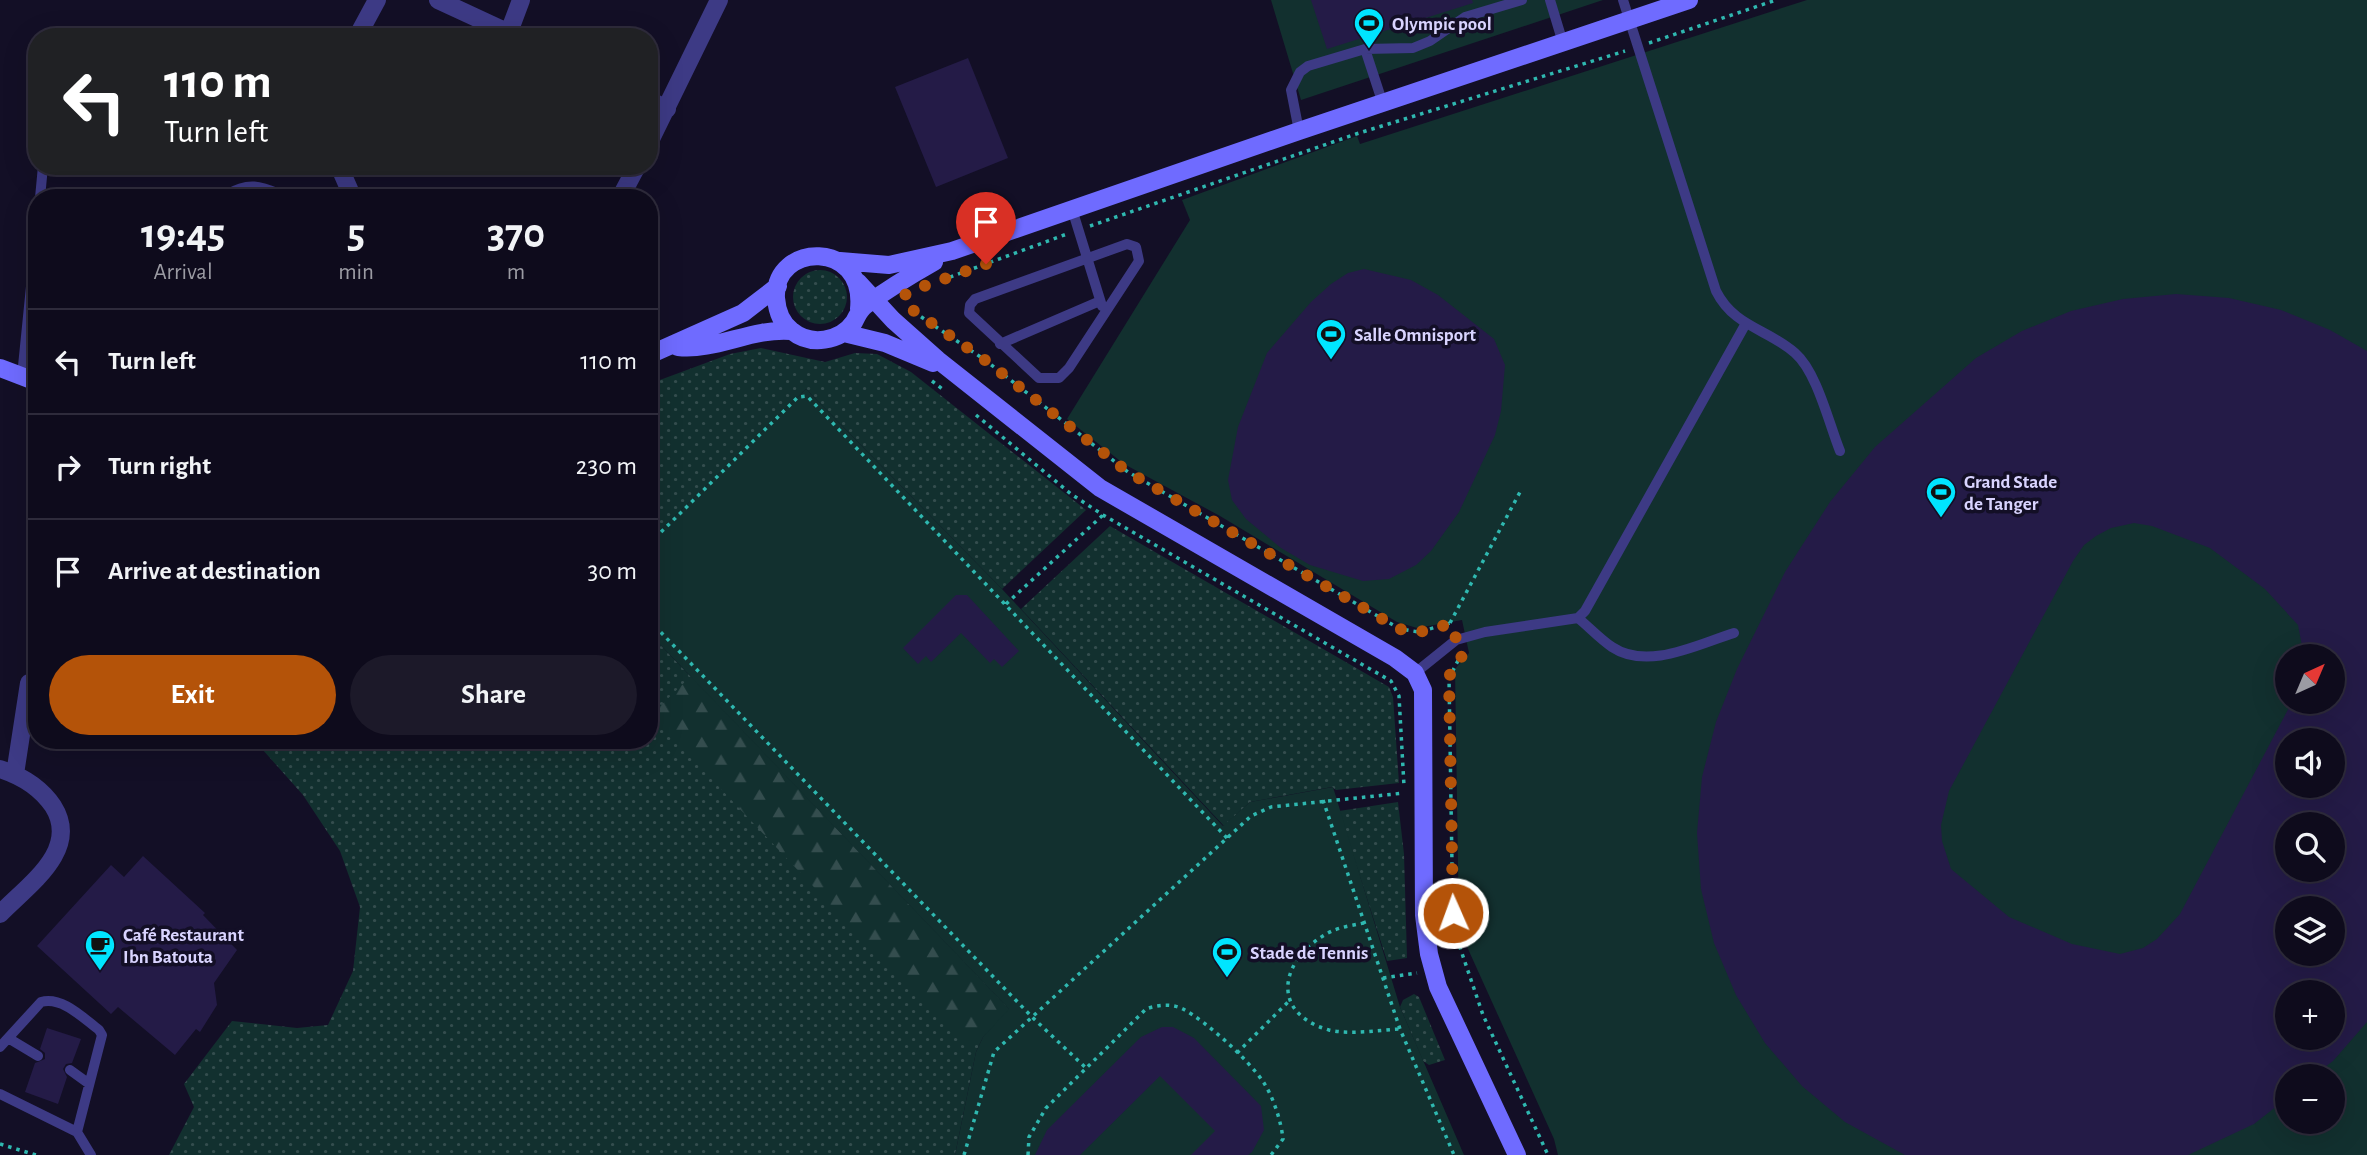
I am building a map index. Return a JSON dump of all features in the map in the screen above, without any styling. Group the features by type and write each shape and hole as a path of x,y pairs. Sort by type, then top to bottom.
{"street":[{"path":"363,28 377,0"},
{"path":"438,0 499,28"},
{"path":"515,28 520,0"},
{"path":"658,126 719,0"},
{"path":"658,352 743,313 778,286 788,268 799,260 827,256 840,261 889,265 952,251 1689,0"},
{"path":"658,104 667,109"},
{"path":"674,346 703,346 772,329 791,331 817,341 844,332 866,304 952,251"},
{"path":"840,261 858,282 866,304 1112,496 1395,658 1415,673 1423,690 1423,915 1429,954 1438,987 1517,1155"},
{"path":"778,286 776,307 791,331"},
{"path":"844,332 905,350 961,378"},
{"path":"0,368 28,378"},
{"path":"0,914 53,859 62,835 60,817 49,801 37,788 8,771 28,687"}],"lane":[{"path":"1299,131 1290,100 1291,90 1300,72 1317,62 1364,49 1413,48 1430,41 1465,17 1522,0"},
{"path":"1550,0 1563,43"},
{"path":"1623,0 1716,291 1728,311 1745,325 1787,347 1803,361 1840,451"},
{"path":"1364,49 1382,104"},
{"path":"1072,209 1104,313"},
{"path":"1127,244 1139,251 1139,261 1104,313 1069,368 1059,378 1039,378 971,317 969,309 972,302 1127,244"},
{"path":"1000,344 1100,301"},
{"path":"1415,673 1456,640 1485,632 1578,618 1590,602 1745,325"},
{"path":"1578,618 1612,647 1643,657 1663,655 1734,633"},
{"path":"0,1047 41,1002 57,1001 101,1032 77,1132"},
{"path":"8,1038 38,1056"},
{"path":"70,1070 88,1083"},
{"path":"0,1094 77,1132 91,1155"}],"path":[{"path":"930,284 1077,230 1356,134 1637,47 1776,0"},
{"path":"906,308 985,360 1128,472 1400,629 1419,632 1450,624 1520,492"},
{"path":"923,375 956,398"},
{"path":"658,535 798,397 807,396 1227,838"},
{"path":"966,407 1071,494 1103,515 1391,681 1399,696 1404,807"},
{"path":"1006,604 1103,515"},
{"path":"1450,624 1463,655 1452,668 1449,678 1453,927 1483,1015 1548,1155"},
{"path":"658,629 1032,1017 1086,1068"},
{"path":"964,1155 994,1052 1258,811 1323,800 1404,793"},
{"path":"1323,800 1400,1029 1454,1155"},
{"path":"1364,923 1333,931 1304,952 1289,973 1285,986 1289,1002 1306,1020 1331,1031 1400,1029"},
{"path":"1414,961 1422,986"},
{"path":"1383,978 1416,973"},
{"path":"1237,1053 1289,1002"},
{"path":"1028,1155 1029,1137 1046,1108 1146,1009 1158,1004 1181,1007 1237,1053 1264,1082 1281,1123 1283,1139 1271,1155"},
{"path":"0,1144 36,1155"}],"green space":[{"name":"Olympic pool","path":"1271,0 1603,0 1301,100"},
{"name":"Grand Stade de Tanger","path":"1807,0 2367,0 2367,1155 1558,1155 1554,1139 1459,929 1455,669 1469,653 1462,620 1417,628 1397,622 1220,516 1124,464 1067,419 1190,220 1182,200 1357,136 1360,144"},
{"path":"820,270 839,278 847,297 839,316 820,324 801,316 793,297 801,278"},
{"path":"761,348 825,362 855,353 877,354 911,372 1086,510 1002,589 806,389 658,532 658,381 730,354"},
{"path":"806,389 1002,589 1223,826 1250,802 1333,787 1400,1007 1464,1155 955,1155 976,1052 983,1037 1009,1009 658,642 658,532"},
{"path":"1110,526 1389,687 1393,697 1399,783 1336,790 1332,787 1250,802 1224,826 1021,609"},
{"path":"658,642 1010,1010 983,1037 976,1052 955,1155 169,1155 194,1107 184,1084 232,1021 297,1028 328,1025 353,971 360,907 340,851 303,795 262,749 658,749"},
{"path":"691,676 1010,1010 969,1051 658,722 658,708"},
{"path":"1398,802 1404,854 1407,958 1387,961 1339,811"},
{"path":"1414,994 1419,997 1445,1060 1429,1065 1423,1061 1400,1007 1403,1000"}],"building":[{"path":"1311,0 1472,0 1473,3 1327,49"},
{"path":"968,58 1008,158 936,187 895,87"},
{"path":"1364,269 1411,280 1438,295 1494,339 1505,365 1501,411 1495,435 1459,512 1431,551 1416,565 1389,579 1363,581 1310,565 1281,548 1246,519 1232,500 1228,480 1238,427 1267,353 1311,302 1331,284 1348,273"},
{"path":"2176,294 2229,298 2281,310 2330,330 2367,351 2367,1022 2345,1047 2345,980 2275,980 2275,1050 2343,1050 2329,1064 2275,1064 2275,1107 2254,1124 2188,1155 1905,1155 1845,1122 1802,1086 1765,1043 1736,995 1714,943 1701,889 1697,833 1702,777 1716,722 1737,669 1785,572 1830,502 1875,447 1976,358 2022,331 2071,311 2123,299","holes":["2134,523 2152,526 2210,548 2265,589 2298,625 2302,644 2345,644 2345,714 2286,714 2278,728 2345,728 2345,798 2275,798 2275,734 2180,914 2157,939 2143,948 2120,954 2072,944 2009,917 1951,869 1942,841 1941,825 1949,791 2073,561 2084,545 2096,536 2111,528"]},
{"path":"956,595 967,595 1019,651 1002,667 994,659 990,663 961,633 931,662 926,656 918,664 903,648"},
{"path":"143,856 205,913 203,915 237,950 214,983 217,1005 200,1032 196,1029 175,1055 118,1007 111,1014 37,946 111,865 124,877"},
{"path":"1162,1027 1173,1027 1194,1038 1261,1106 1264,1130 1252,1152 1248,1155 1191,1155 1215,1131 1160,1076 1080,1155 1035,1155 1047,1130 1141,1037"},
{"path":"47,1028 81,1039 72,1063 66,1064 63,1069 67,1077 58,1104 25,1092 35,1063 45,1059 45,1053 40,1049"}],"place":[{"name":"Olympic pool","path":"1369,50"},
{"name":"Salle Omnisport","path":"1331,361"},
{"name":"Grand Stade de Tanger","path":"1941,519"},
{"name":"Café Restaurant Ibn Batouta","path":"100,972"},
{"name":"Stade de Tennis","path":"1227,979"}],"route":[{"path":"986,264 910,291 905,295 906,308 953,336 1128,472 1319,579 1400,629 1419,632 1450,624 1463,655 1452,668 1449,678 1453,913"}]}
